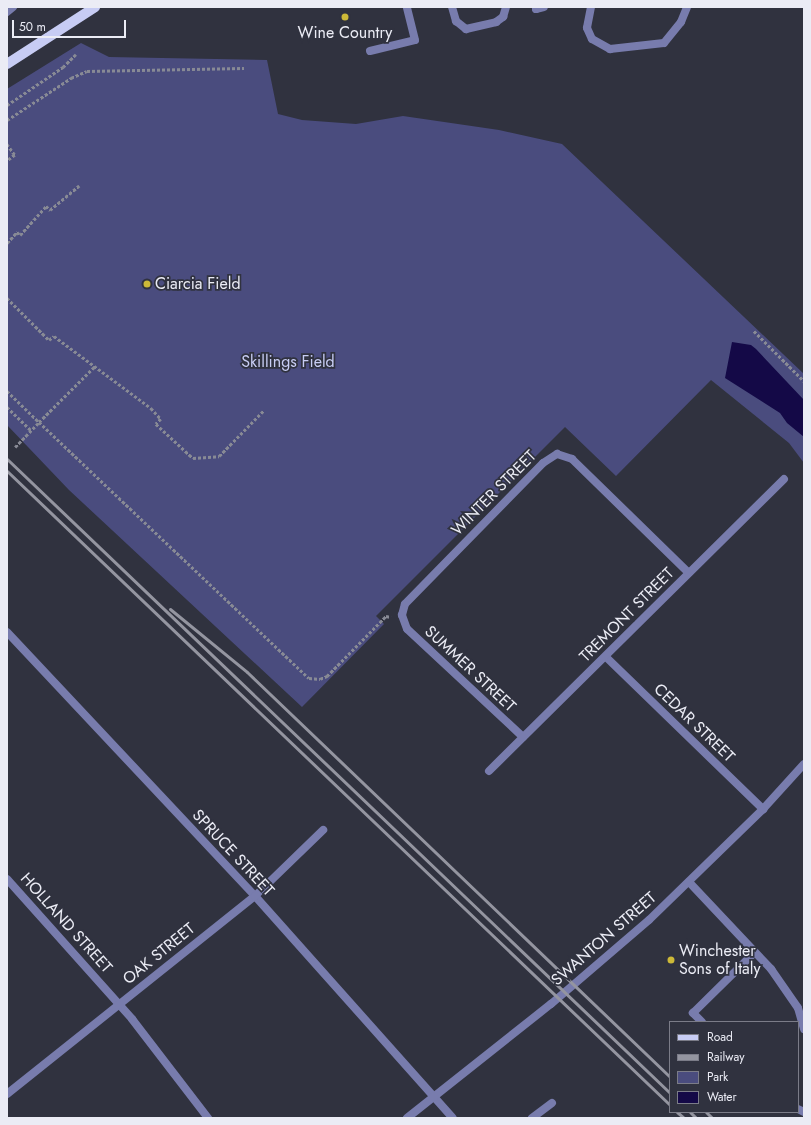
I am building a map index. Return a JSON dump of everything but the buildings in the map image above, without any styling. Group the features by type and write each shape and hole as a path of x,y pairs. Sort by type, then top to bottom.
{"main road":[{"path":"7,64 94,7"}],"street":[{"path":"7,12 12,7"},
{"path":"370,51 415,40 407,7"},
{"path":"452,7 456,21 466,29 496,22 503,17 506,7"},
{"path":"536,7 544,7"},
{"path":"591,7 587,28 592,39 610,49 664,43 681,22 687,7"},
{"name":"WINTER STREET","path":"402,619 405,604 543,463 557,454 564,454 577,462 689,573"},
{"name":"TREMONT STREET","path":"489,771 606,657 784,479"},
{"name":"SUMMER STREET","path":"402,619 407,629 523,737"},
{"name":"SPRUCE STREET","path":"7,632 255,896 435,1096 453,1118"},
{"name":"CEDAR STREET","path":"606,657 763,809"},
{"name":"SWANTON STREET","path":"407,1118 579,981 689,882 763,809 804,764"},
{"name":"OAK STREET","path":"7,1094 255,896 323,830"},
{"name":"HOLLAND STREET","path":"7,879 119,1004 208,1118"},
{"path":"689,882 754,953 771,969 798,1008 804,1029"},
{"path":"701,1021 693,1013 754,953"},
{"path":"532,1118 552,1103"}],"path":[{"path":"7,104 62,67 76,54"},
{"path":"7,120 71,78 87,71 244,68"},
{"path":"7,144 15,155 7,161"},
{"path":"7,243 17,232 20,234 46,206 50,210 79,186"},
{"path":"7,298 49,340 54,336 151,408 161,419 156,424 194,458 219,456 264,410"},
{"path":"754,331 804,381"},
{"path":"15,447 95,366"},
{"path":"7,391 309,678 320,679 327,676 386,616 402,619"},
{"path":"7,407 31,430"}],"green space":[{"name":"Skillings Field","path":"81,43 109,57 267,60 278,114 302,120 356,124 403,116 499,130 562,144 804,374 804,463 789,443 711,380 616,476 565,427 376,616 384,624 302,707 69,490 7,425 7,89"}],"water":[{"path":"732,342 751,345 756,349 804,400 804,437 787,423 780,413 725,378"}],"railway":[{"path":"7,459 669,1092"},
{"path":"7,471 669,1104"},
{"path":"170,609 247,672 669,1076"},
{"path":"678,1113 684,1118"},
{"path":"691,1113 696,1118"},
{"path":"707,1113 712,1118"}],"place":[{"name":"Wine Country","path":"345,17"},
{"name":"Ciarcia Field","path":"147,284"},
{"name":"Winchester Sons of Italy","path":"671,960"}]}
